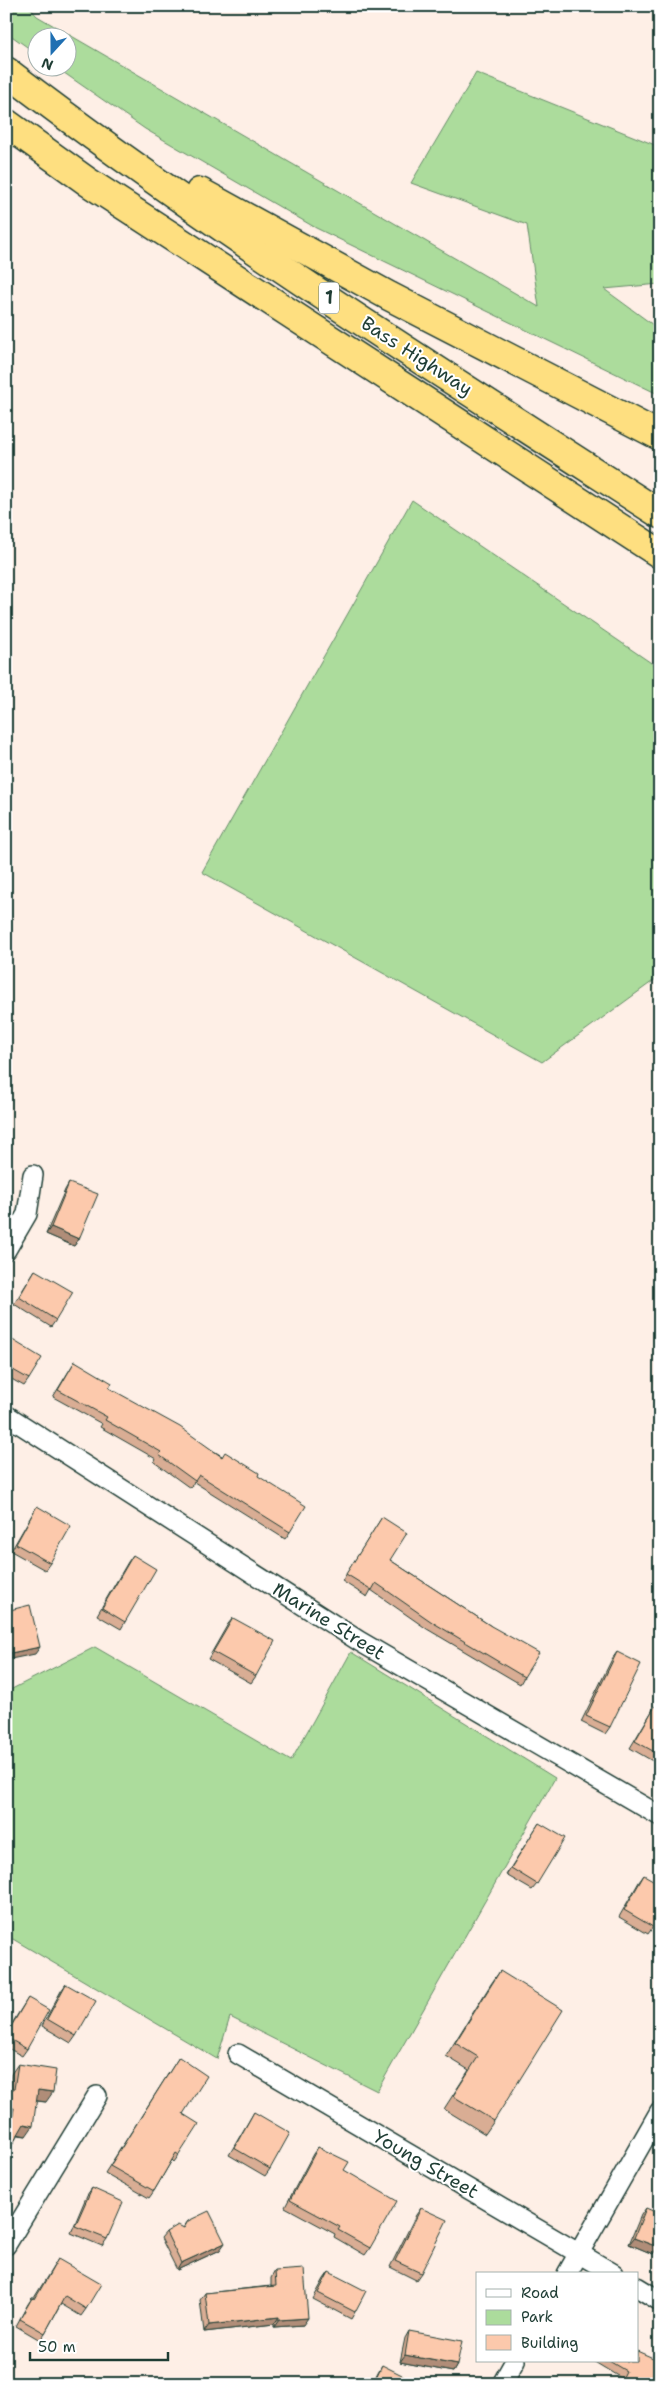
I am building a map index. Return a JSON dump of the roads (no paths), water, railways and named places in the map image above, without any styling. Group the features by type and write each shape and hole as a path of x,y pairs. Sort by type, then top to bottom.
{"highway":[{"name":"Bass Highway","path":"6,71 76,124 298,278 660,514"},
{"name":"Bass Highway","path":"6,122 88,182 660,554"},
{"path":"76,124 388,296 660,436"},
{"path":"246,286 660,575"}],"street":[{"path":"6,1250 27,1214 33,1175"},
{"name":"Marine Street","path":"6,1415 358,1641 660,1816"},
{"name":"Young Street","path":"238,2054 611,2272"},
{"path":"6,2245 97,2096"},
{"path":"568,2272 660,2112"},
{"path":"638,2288 660,2301"},
{"path":"502,2384 514,2362"}]}
